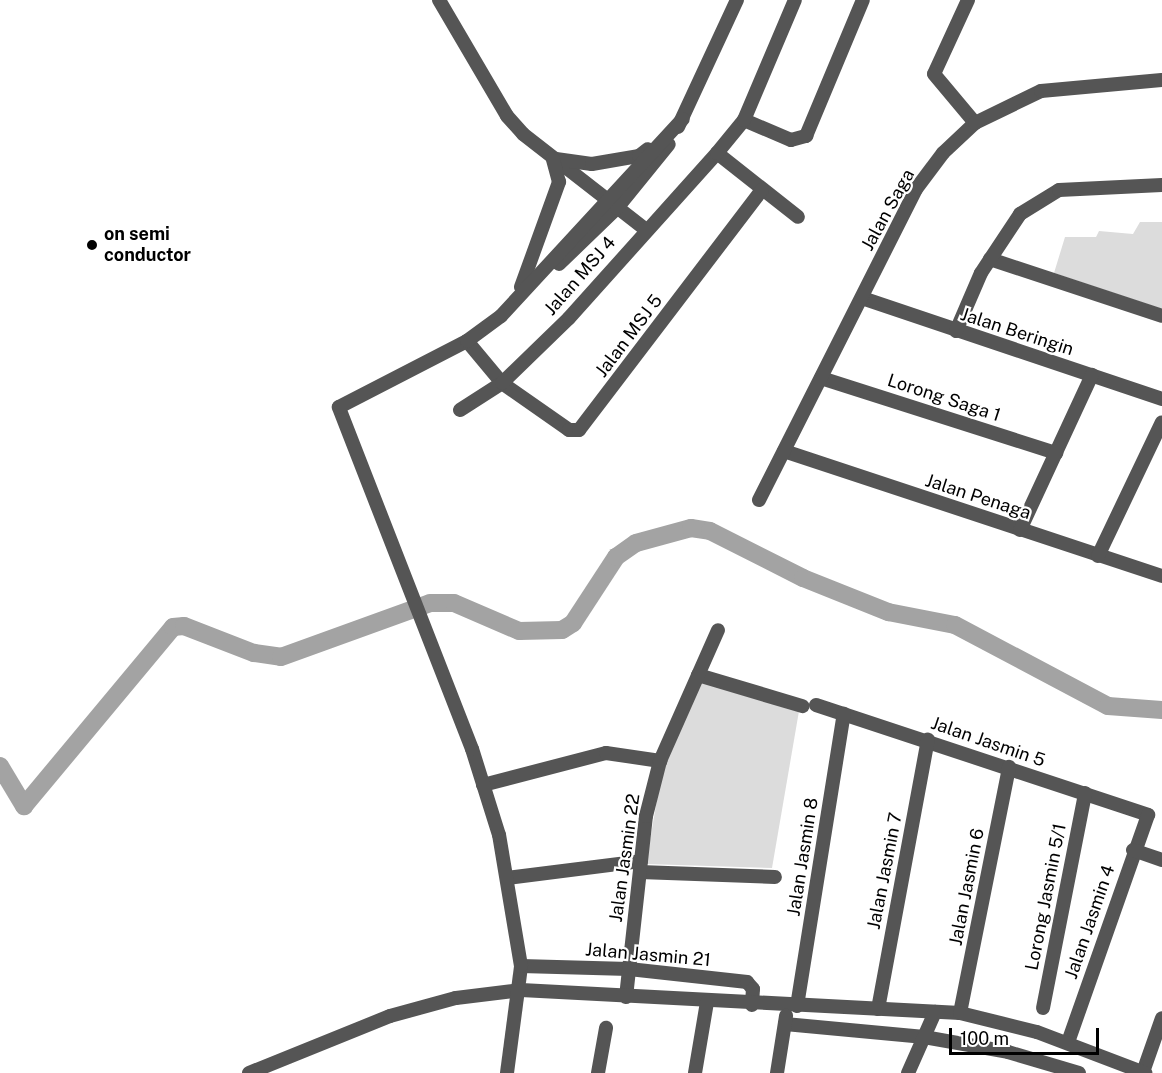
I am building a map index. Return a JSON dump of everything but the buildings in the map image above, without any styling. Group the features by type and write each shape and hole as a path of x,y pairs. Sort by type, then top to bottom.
{"street":[{"path":"439,0 507,116 553,159 645,229"},
{"path":"507,1073 521,990 521,966 507,878 483,785 339,407 467,340 501,316 531,285 550,273 669,145 737,0"},
{"name":"Jalan MSJ 4","path":"460,410 502,383 569,318 645,229 717,153 744,120 795,0"},
{"path":"744,120 791,140 806,136 863,0"},
{"path":"968,0 934,74 975,123"},
{"name":"Jalan Saga","path":"759,500 916,189 943,153 975,123 1041,91 1162,80"},
{"path":"612,204 682,118"},
{"path":"553,159 581,164 621,160 639,156 662,140"},
{"path":"717,153 798,218"},
{"path":"501,316 536,255 559,182 553,159"},
{"path":"956,332 990,259 1012,222 1059,190 1162,185"},
{"name":"Jalan MSJ 5","path":"502,383 569,430 579,430 762,190"},
{"path":"990,259 1162,316"},
{"name":"Jalan Beringin","path":"862,298 956,332 1162,399"},
{"path":"467,340 502,383"},
{"path":"1020,530 1092,375"},
{"name":"Lorong Saga 1","path":"821,378 1056,453"},
{"path":"1098,556 1162,422"},
{"name":"Jalan Penaga","path":"784,451 1162,576"},
{"name":"Jalan Jasmin 22","path":"627,997 640,867 660,761 718,630"},
{"name":"Jalan Jasmin 5","path":"698,675 844,714 1148,814"},
{"name":"Jalan Jasmin 8","path":"777,1073 785,1024 793,1006 844,714"},
{"name":"Jalan Jasmin 7","path":"878,1009 928,740"},
{"path":"483,785 606,753 660,761"},
{"name":"Jalan Jasmin 6","path":"960,1013 1009,767"},
{"name":"Lorong Jasmin 5/1","path":"1043,1008 1085,793"},
{"name":"Jalan Jasmin 4","path":"1068,1042 1133,850 1148,814"},
{"path":"1133,850 1162,860"},
{"path":"507,878 640,867 775,877"},
{"name":"Jalan Jasmin 21","path":"521,966 629,969 747,982 753,989 752,1005"},
{"path":"249,1073 390,1016 456,998 521,990 752,1005 960,1013 1068,1042 1144,1073 1162,1018"},
{"path":"695,1073 707,1002"},
{"path":"908,1073 935,1012"},
{"path":"785,1024 924,1037 1079,1073"},
{"path":"598,1073 606,1028"}],"shaded area":[{"path":"1140,222 1162,222 1162,309 1054,273 1065,237 1096,237 1099,231 1133,234"},
{"path":"700,680 799,711 772,868 646,864 663,764"}],"waterway":[{"path":"0,766 24,806 173,627 184,626 254,653 281,657 430,603 454,603 519,631 562,630 573,623 616,557 636,543 691,528 710,531 803,578 888,612 955,625 1108,706 1162,710"}],"place":[{"name":"on semi conductor","path":"92,245"}]}
